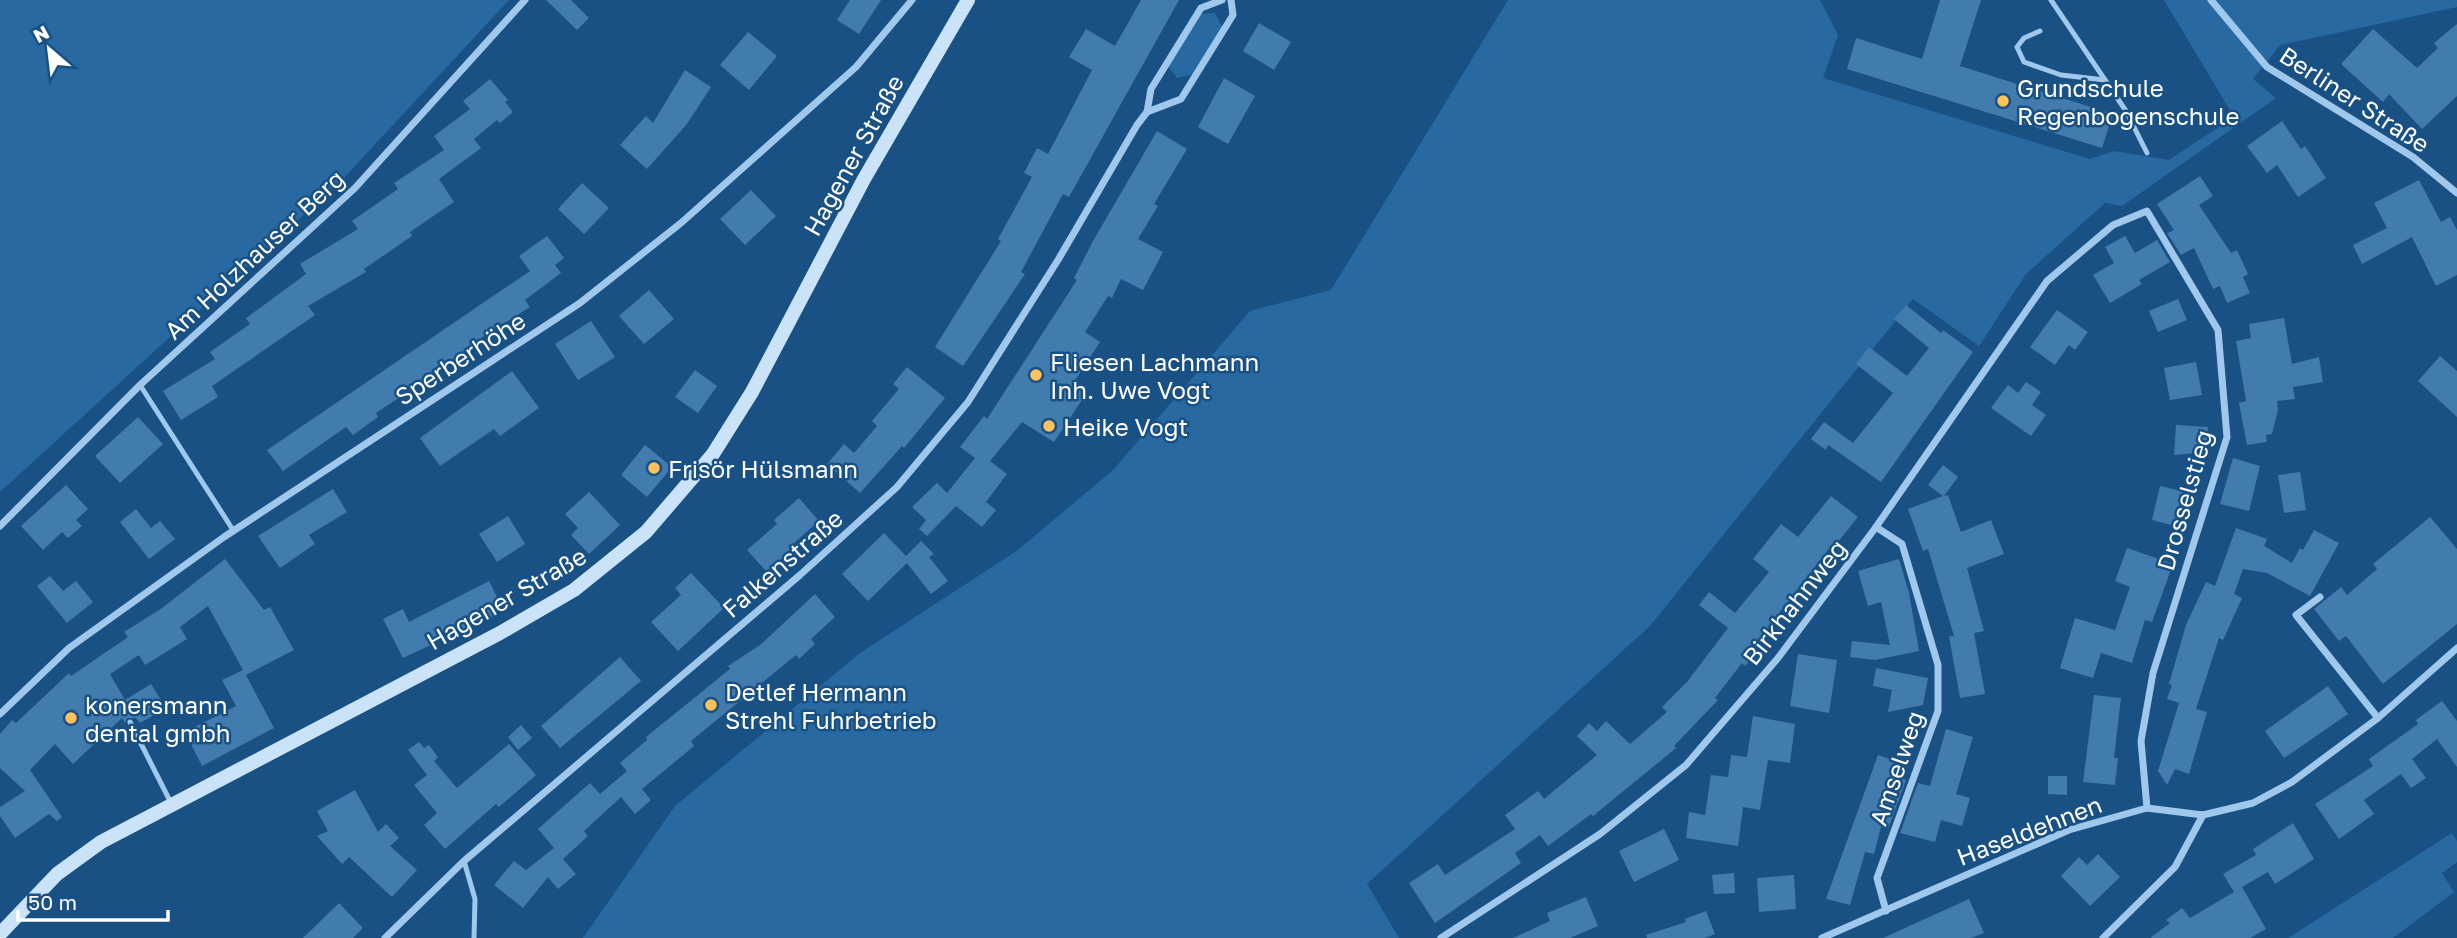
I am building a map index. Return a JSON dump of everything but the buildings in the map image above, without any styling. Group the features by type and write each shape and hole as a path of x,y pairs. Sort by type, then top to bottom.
{"main road":[{"name":"Hagener Straße","path":"0,934 57,874 101,842 500,633 574,590 646,532 713,454 752,392 864,179 968,0"}],"street":[{"name":"Am Holzhauser Berg","path":"0,526 140,385 355,188 525,0"},
{"name":"Sperberhöhe","path":"0,714 69,648 233,530 580,303 681,223 856,67 912,0"},
{"name":"Falkenstraße","path":"385,938 464,861 800,575 897,487 968,402 1147,112 1151,89 1201,8 1222,0"},
{"path":"1147,112 1181,99 1233,15 1231,0"},
{"name":"Berliner Straße","path":"2211,0 2267,67 2413,157 2457,193"},
{"name":"Drosselstieg","path":"2113,225 2147,211 2218,330 2227,437 2153,673 2141,741 2147,808"},
{"name":"Birkhahnweg","path":"1441,938 1600,834 1686,765 1778,658 1876,527 2047,281 2113,225"},
{"name":"Amselweg","path":"1876,527 1902,544 1938,664 1938,711 1877,878 1886,911"},
{"path":"2320,597 2296,615 2378,718"},
{"name":"Haseldehnen","path":"1822,938 2069,830 2147,808 2203,815 2253,803 2292,782 2378,718 2457,648"},
{"path":"2103,938 2175,867 2203,815"}],"lane":[{"path":"2051,0 2105,80 2147,153"},
{"path":"2040,31 2024,38 2017,47 2024,62 2061,75 2105,80"},
{"path":"140,385 233,530"},
{"path":"130,722 171,804"},
{"path":"464,861 475,899 474,938"}],"shaded area":[{"path":"0,0 509,0 342,180 0,492"},
{"path":"1508,0 1820,0 1838,35 1823,78 2090,159 2114,151 2169,160 2234,117 2164,0 2457,0 2457,7 2280,45 2253,79 2276,98 2122,206 2105,203 2026,274 1979,346 1913,299 1650,626 1367,884 1399,938 583,938 675,806 860,653 1018,550 1114,469 1250,311 1331,290"},
{"path":"1215,13 1223,28 1194,74 1177,78 1168,66 1200,14"},
{"path":"2452,833 2457,841 2457,862 2442,873 2454,892 2393,938 2288,938"}],"place":[{"name":"Grundschule Regenbogenschule","path":"2003,101"},
{"name":"Fliesen Lachmann Inh. Uwe Vogt","path":"1036,375"},
{"name":"Heike Vogt","path":"1049,426"},
{"name":"Frisör Hülsmann","path":"654,468"},
{"name":"Detlef Hermann Strehl Fuhrbetrieb","path":"711,705"},
{"name":"konersmann dental gmbh","path":"71,718"}]}
